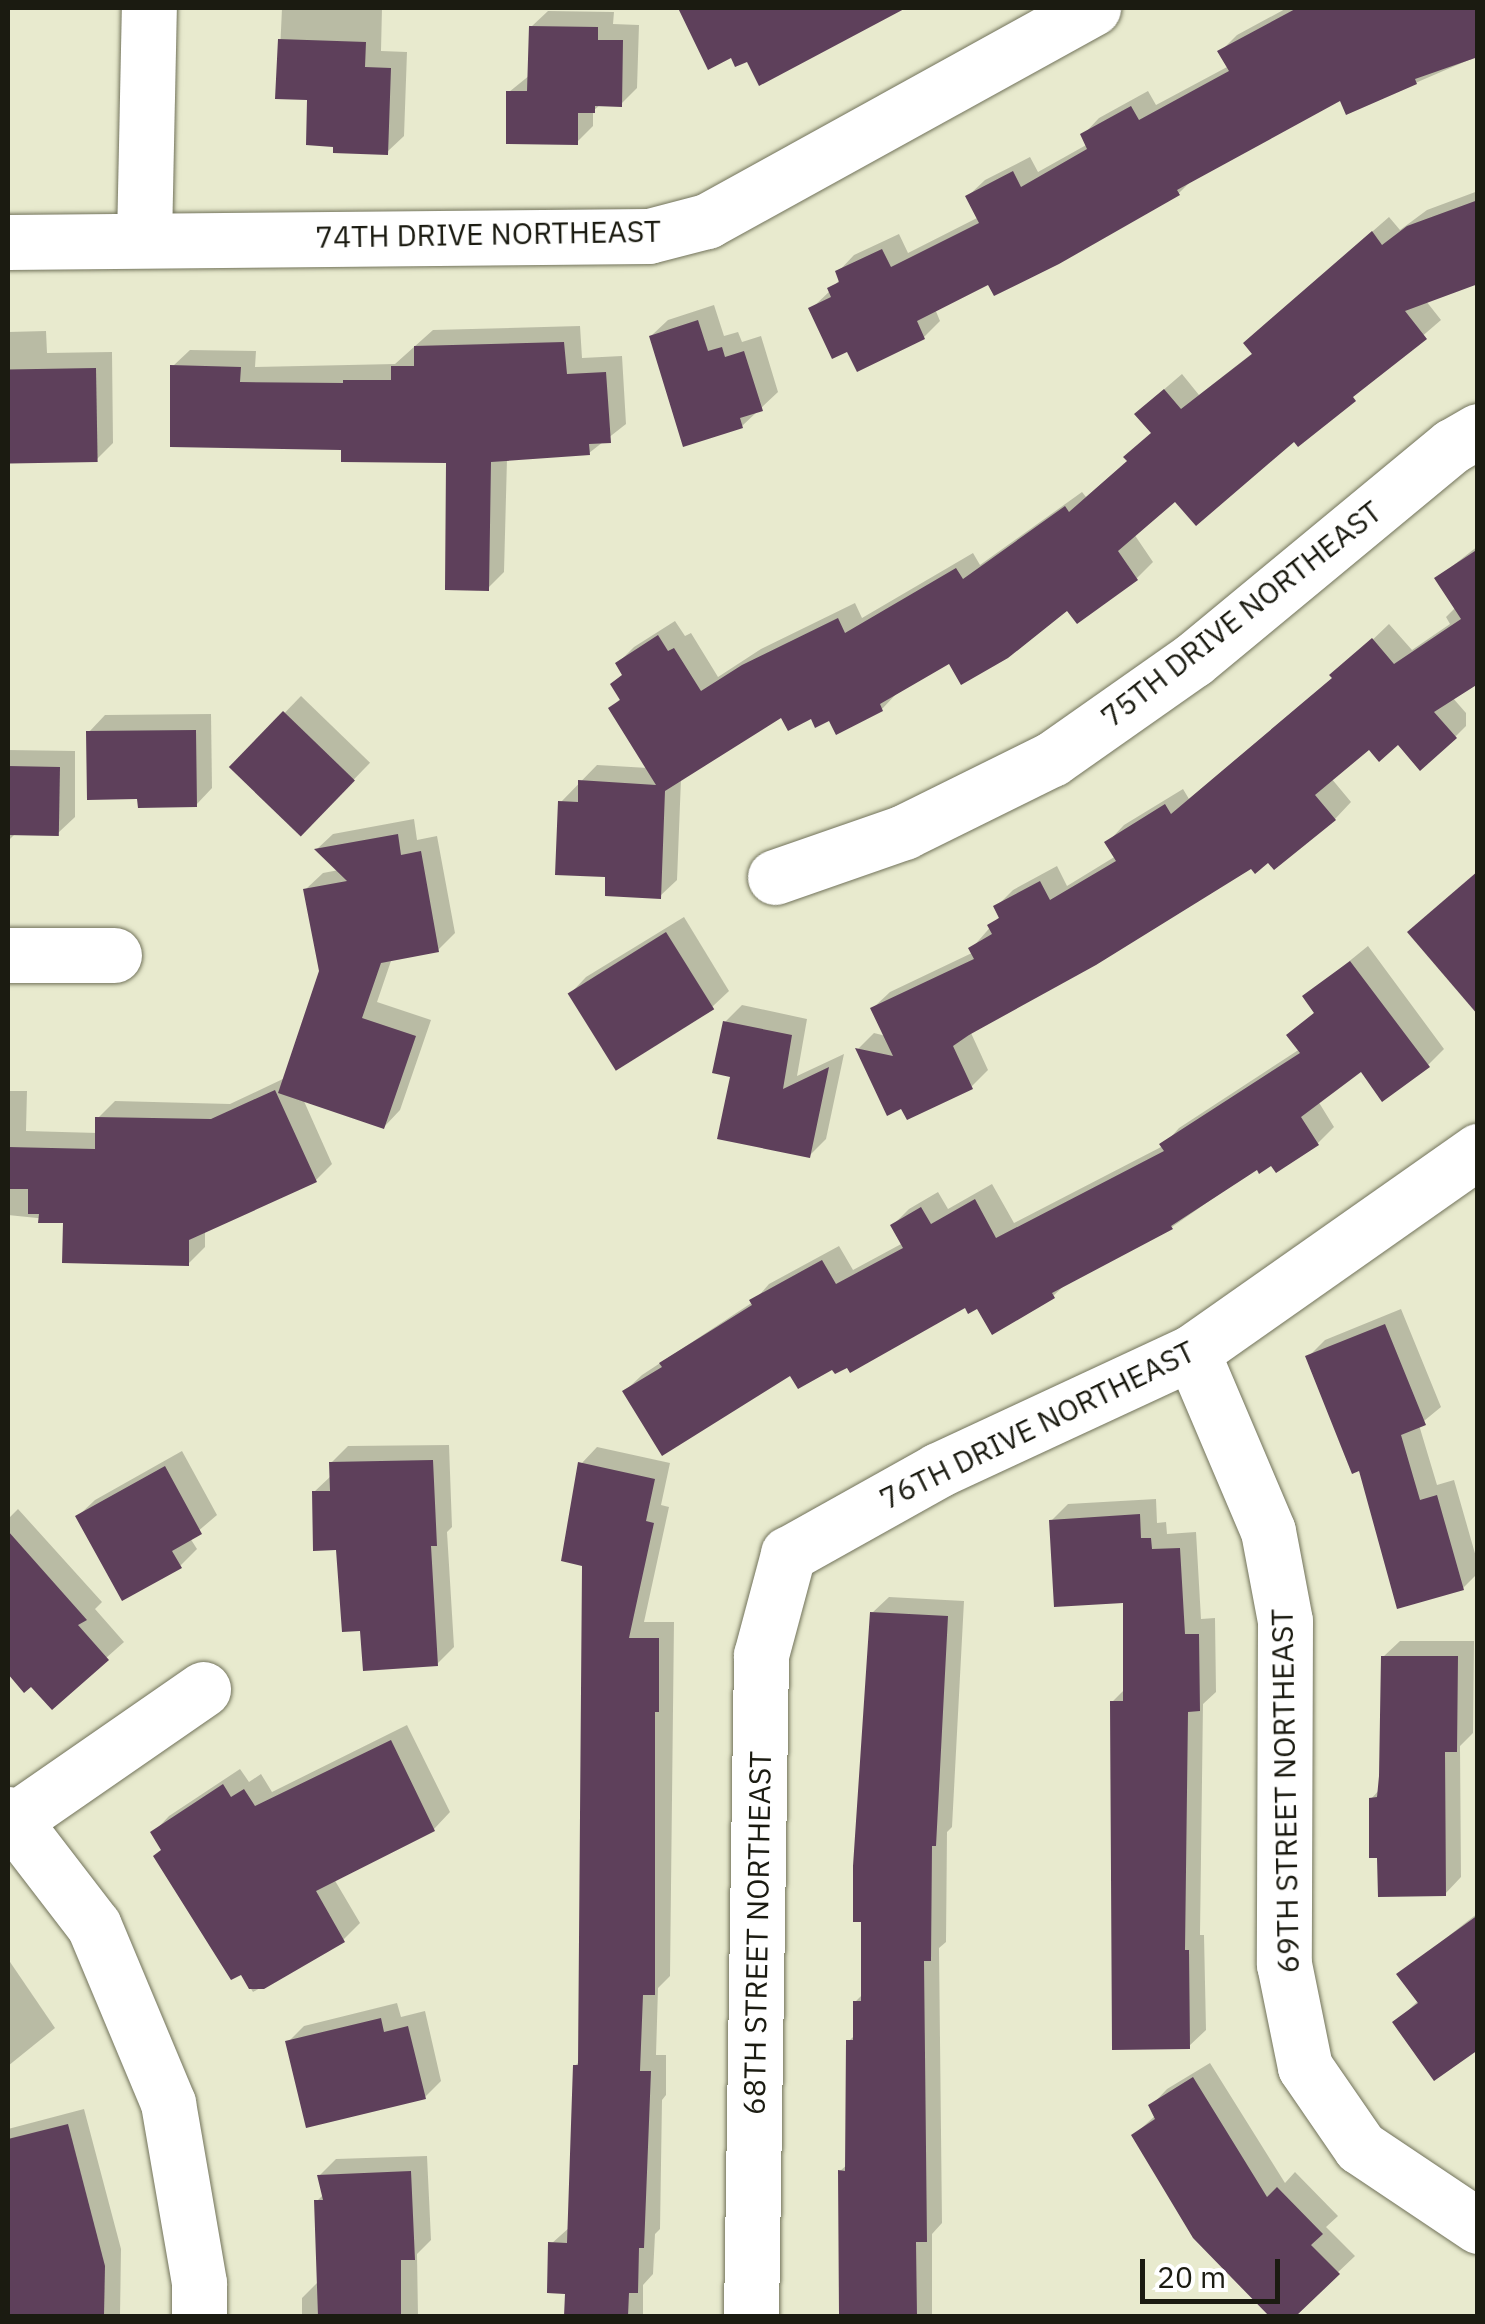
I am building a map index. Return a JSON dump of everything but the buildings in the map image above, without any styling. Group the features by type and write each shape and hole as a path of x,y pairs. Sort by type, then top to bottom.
{"street":[{"path":"144,240 148,8"},
{"name":"74TH DRIVE NORTHEAST","path":"8,242 648,236 706,221 1093,8"},
{"name":"75TH DRIVE NORTHEAST","path":"775,877 904,832 1052,759 1193,660 1452,446 1478,431"},
{"path":"8,955 114,956"},
{"name":"76TH DRIVE NORTHEAST","path":"788,1554 938,1470 1192,1352 1478,1150"},
{"name":"69TH STREET NORTHEAST","path":"1192,1352 1268,1531 1285,1621 1284,1964 1305,2067 1360,2147 1441,2206 1478,2226"},
{"name":"68TH STREET NORTHEAST","path":"751,2316 760,1654 788,1554"},
{"path":"199,2316 199,2283 168,2102 94,1926 11,1817 203,1689"}]}
